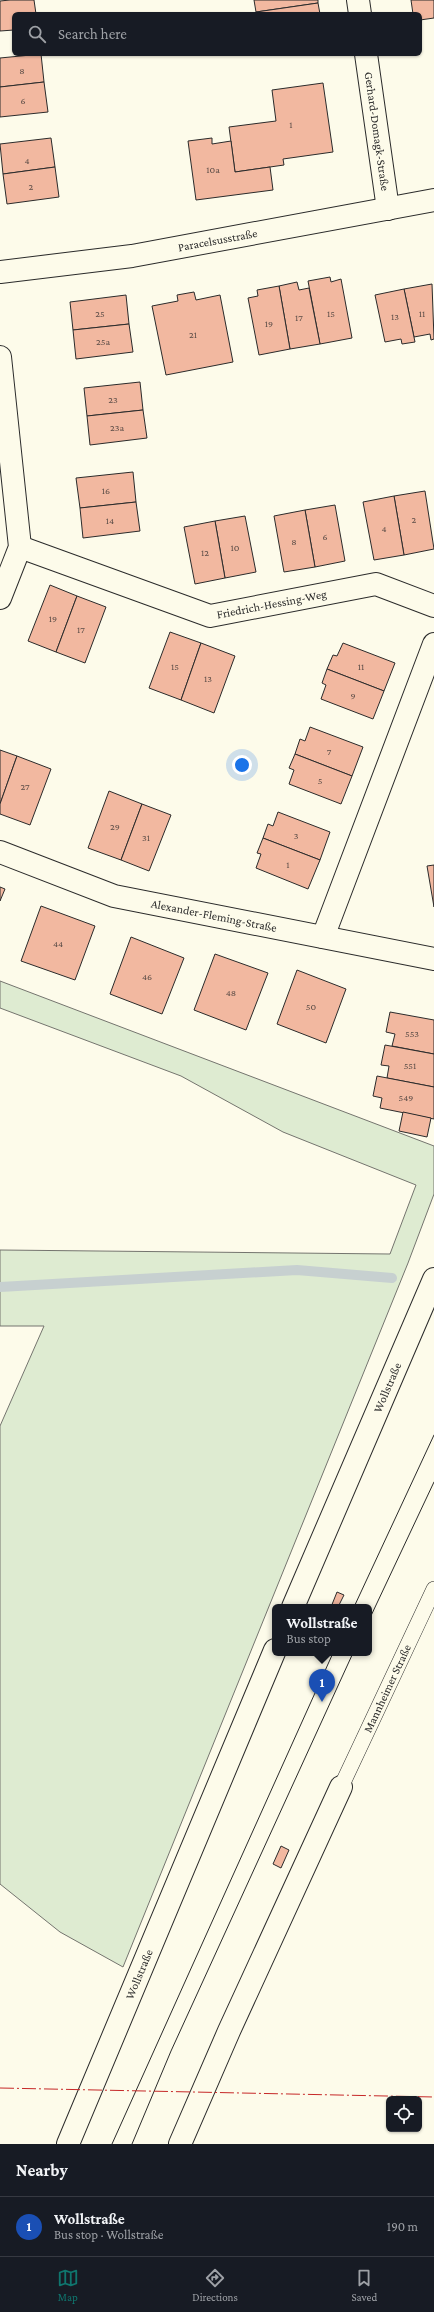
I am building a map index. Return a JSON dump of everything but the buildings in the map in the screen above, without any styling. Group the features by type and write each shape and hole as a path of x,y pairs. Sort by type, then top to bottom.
{"street":[{"path":"358,0 360,12"},
{"name":"Gerhard-Domagk-Straße","path":"366,56 388,209"},
{"name":"Paracelsusstraße","path":"0,272 132,256 434,200"},
{"path":"0,357 20,547 0,598"},
{"name":"Friedrich-Hessing-Weg","path":"20,547 210,616 376,584 434,606"},
{"path":"323,937 434,644"},
{"name":"Alexander-Fleming-Straße","path":"0,852 114,896 434,959"},
{"name":"Wollstraße","path":"294,1604 434,1279"},
{"name":"Wollstraße","path":"68,2144 272,1656"},
{"path":"180,2144 229,2031 341,1787"}],"lane":[{"name":"Mannheimer Straße","path":"341,1787 434,1589"}],"green space":[{"path":"0,981 434,1146 434,1194 408,1263 123,1967 60,1932 0,1884 0,1426 44,1326 0,1326 0,1250 390,1254 416,1185 283,1132 181,1076 0,1008"}],"waterway":[{"path":"0,1287 297,1270 392,1278"}],"tram line":[{"path":"355,1604 434,1435"},
{"path":"372,1614 434,1482"},
{"path":"112,2144 332,1656"},
{"path":"132,2144 171,2051 352,1656"}],"power":[{"path":"0,2088 434,2097"}],"place":[{"name":"Wollstraße","path":"322,1702"}]}
